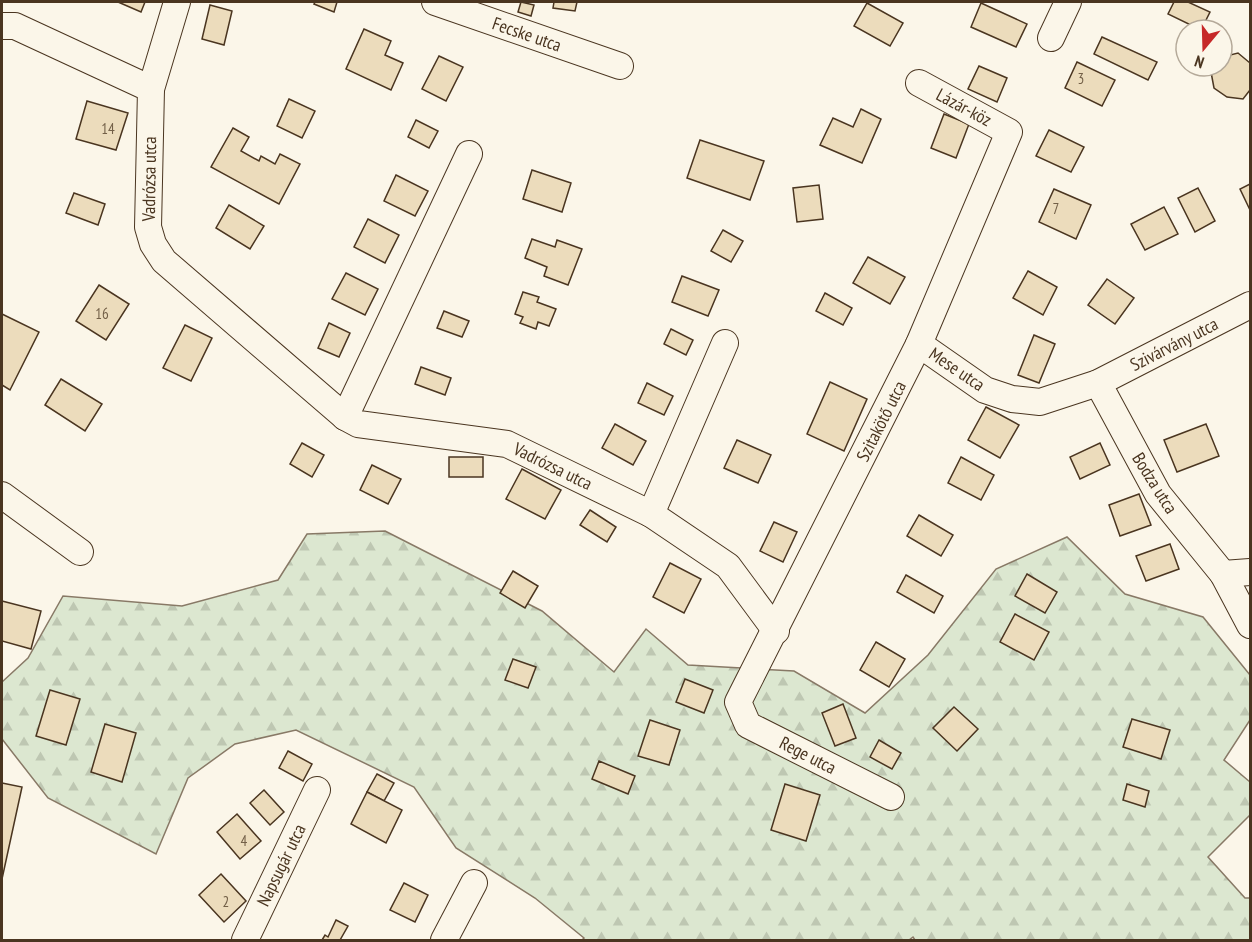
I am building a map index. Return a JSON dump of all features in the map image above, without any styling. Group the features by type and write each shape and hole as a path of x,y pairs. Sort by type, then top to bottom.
{"street":[{"path":"2,26 15,26 151,88 177,2"},
{"name":"Fecske utca","path":"435,2 620,66"},
{"path":"1051,38 1068,2"},
{"name":"Lázár-köz","path":"919,83 1009,132"},
{"name":"Vadrózsa utca","path":"151,88 148,227 153,244 165,261 182,277 345,417 358,424 507,444 651,514 728,566 776,631"},
{"name":"Szitakötő utca","path":"738,702 776,631 919,344 1009,132"},
{"path":"345,417 469,154"},
{"name":"Szivárvány utca","path":"1098,383 1251,305"},
{"path":"651,514 724,343"},
{"name":"Mese utca","path":"919,344 985,390 1012,399 1040,402 1098,383"},
{"name":"Bodza utca","path":"1098,383 1158,494 1223,574 1251,626"},
{"path":"2,495 80,552"},
{"path":"1223,574 1251,572"},
{"name":"Rege utca","path":"738,702 748,725 891,796"},
{"name":"Napsugár utca","path":"245,940 317,790"},
{"path":"444,940 474,883"}],"green space":[{"path":"385,531 542,611 614,672 646,629 688,665 794,671 865,713 928,655 996,569 1067,537 1125,594 1203,617 1250,675 1250,720 1224,760 1250,782 1250,815 1208,857 1245,898 1250,898 1250,940 915,940 913,937 909,940 582,940 584,938 535,898 456,848 414,787 296,730 235,744 188,778 156,854 48,798 2,739 2,682 28,658 63,596 182,606 278,580 307,534"}],"building":[{"path":"118,2 145,2 141,12"},
{"path":"315,2 337,2 334,12 314,4"},
{"path":"521,2 534,5 531,16 518,12"},
{"path":"554,2 577,2 575,11 553,8"},
{"path":"1174,2 1188,2 1210,12 1207,18 1176,18 1168,14"},
{"path":"867,3 903,23 890,46 854,26"},
{"path":"981,3 1027,24 1016,47 971,27"},
{"path":"210,5 232,11 224,45 202,39"},
{"path":"364,29 391,41 385,55 403,63 391,90 346,69"},
{"path":"1102,37 1157,62 1148,80 1094,54"},
{"path":"1238,53 1250,63 1250,90 1243,99 1227,97 1214,88 1212,78 1234,78 1234,54"},
{"path":"439,56 463,67 446,101 422,89"},
{"path":"1077,62 1115,80 1102,106 1065,88"},
{"path":"979,66 1007,78 997,102 968,89"},
{"path":"289,99 315,111 302,138 277,126"},
{"path":"87,101 128,113 116,150 76,139"},
{"path":"861,109 881,119 862,163 820,145 833,118 853,127"},
{"path":"944,114 969,124 956,158 931,148"},
{"path":"416,120 438,131 429,148 408,137"},
{"path":"233,128 249,137 241,151 259,161 261,156 275,164 280,154 300,164 279,204 211,167"},
{"path":"1049,130 1084,147 1071,172 1036,156"},
{"path":"700,140 764,161 750,200 687,178"},
{"path":"532,170 571,183 562,212 523,199"},
{"path":"396,175 428,191 415,216 384,201"},
{"path":"1250,184 1250,210 1240,189"},
{"path":"819,185 823,219 797,222 793,188"},
{"path":"1198,188 1215,221 1195,232 1178,198"},
{"path":"1054,189 1091,205 1076,239 1039,222"},
{"path":"74,193 105,204 98,225 66,213"},
{"path":"229,205 264,226 250,249 216,228"},
{"path":"1164,207 1178,234 1145,250 1131,224"},
{"path":"368,219 399,235 385,263 354,247"},
{"path":"723,230 743,241 731,262 711,251"},
{"path":"532,239 555,247 557,240 582,249 568,285 544,276 547,267 525,258"},
{"path":"868,257 905,277 890,304 853,283"},
{"path":"1028,271 1057,287 1043,315 1013,298"},
{"path":"346,273 378,289 365,315 332,299"},
{"path":"682,276 719,290 708,316 672,302"},
{"path":"1107,279 1134,298 1115,324 1088,305"},
{"path":"99,285 129,304 106,340 76,321"},
{"path":"523,292 539,297 537,302 556,309 549,326 538,322 536,329 520,323 523,317 515,314"},
{"path":"825,293 852,308 843,325 816,311"},
{"path":"444,311 469,321 462,337 437,328"},
{"path":"2,314 39,332 10,390 2,385"},
{"path":"329,323 350,333 339,357 318,348"},
{"path":"185,325 212,338 191,381 163,368"},
{"path":"671,329 693,340 686,355 664,344"},
{"path":"1034,335 1055,344 1039,383 1018,375"},
{"path":"421,367 451,378 445,395 415,384"},
{"path":"61,379 102,404 85,431 45,405"},
{"path":"830,382 867,399 844,451 807,434"},
{"path":"647,383 673,396 664,415 638,403"},
{"path":"986,407 1019,425 1000,458 968,440"},
{"path":"615,424 646,441 633,465 602,448"},
{"path":"1206,424 1219,456 1177,472 1164,440"},
{"path":"737,440 771,455 758,483 724,468"},
{"path":"302,443 324,455 312,477 290,464"},
{"path":"1100,443 1110,465 1080,479 1070,457"},
{"path":"449,457 483,457 483,477 449,477"},
{"path":"961,457 994,475 981,500 948,483"},
{"path":"372,465 401,479 388,504 360,490"},
{"path":"522,469 561,490 545,519 506,499"},
{"path":"1139,494 1151,525 1120,536 1109,505"},
{"path":"590,510 616,527 607,542 580,525"},
{"path":"919,515 953,535 941,556 907,536"},
{"path":"774,522 797,532 783,562 760,551"},
{"path":"1170,544 1179,569 1146,581 1136,556"},
{"path":"670,563 701,579 684,613 653,597"},
{"path":"513,571 538,586 525,608 500,593"},
{"path":"1027,574 1057,592 1045,613 1015,596"},
{"path":"906,575 943,596 934,613 897,592"},
{"path":"2,601 41,611 31,649 2,641"},
{"path":"1015,614 1049,632 1034,660 1000,642"},
{"path":"876,642 905,659 889,687 860,670"},
{"path":"513,659 536,667 528,688 505,680"},
{"path":"685,679 713,690 704,713 676,702"},
{"path":"50,690 80,699 66,745 36,736"},
{"path":"843,704 856,738 835,746 822,713"},
{"path":"954,707 978,729 957,751 933,728"},
{"path":"1132,719 1170,730 1161,759 1123,747"},
{"path":"650,720 680,730 669,765 638,756"},
{"path":"105,724 136,733 122,782 91,772"},
{"path":"879,740 901,753 892,769 870,757"},
{"path":"288,751 312,764 303,781 279,768"},
{"path":"599,761 635,776 628,794 592,779"},
{"path":"377,774 394,783 384,801 367,792"},
{"path":"2,783 22,787 2,879"},
{"path":"785,784 820,795 806,841 771,830"},
{"path":"1127,784 1149,791 1145,807 1123,800"},
{"path":"264,790 284,812 270,825 250,803"},
{"path":"367,792 402,810 386,843 351,824"},
{"path":"237,814 261,841 240,859 217,832"},
{"path":"221,874 246,901 224,922 199,895"},
{"path":"404,883 428,895 415,922 390,910"},
{"path":"336,920 348,926 340,940 322,940 325,935 328,937"}]}
